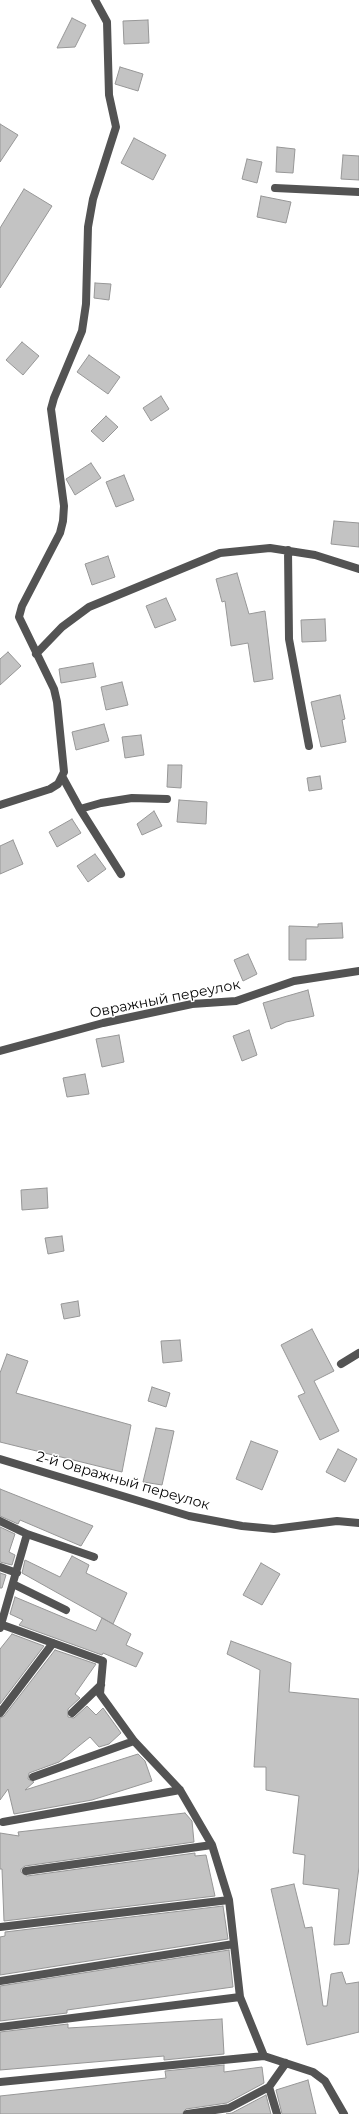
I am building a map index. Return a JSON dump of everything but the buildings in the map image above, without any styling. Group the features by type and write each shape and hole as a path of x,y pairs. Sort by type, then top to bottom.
{"street":[{"path":"95,0 108,22 109,96 116,127 93,199 88,227 86,304 82,331 54,398 52,409 64,506 63,521 60,533 22,606 19,617 48,676 57,702 64,772 63,778 80,809 121,874"},
{"path":"275,188 359,192"},
{"path":"36,654 62,627 89,607 220,553 270,548 288,550 315,555 359,569"},
{"path":"288,550 289,639 309,746"},
{"path":"0,805 50,789 63,778"},
{"path":"80,809 101,803 132,798 167,799"},
{"name":"Овражный переулок","path":"0,1051 103,1023 192,1004 236,1001 294,981 359,970"},
{"path":"341,1364 359,1353"},
{"name":"2-й Овражный переулок","path":"0,1459 189,1516 242,1526 274,1529 337,1521 359,1522"},
{"path":"0,1521 28,1534 94,1557"},
{"path":"28,1534 1,1626 103,1661 100,1694 134,1741 180,1790 212,1845 229,1900 240,1997 264,2056"},
{"path":"0,1567 16,1574"},
{"path":"13,1584 66,1610"},
{"path":"0,1713 53,1643"},
{"path":"72,1713 101,1685"},
{"path":"33,1777 134,1741"},
{"path":"3,1822 180,1790"},
{"path":"26,1871 212,1845"},
{"path":"0,1927 229,1900"},
{"path":"0,1981 234,1944"},
{"path":"0,2027 240,1997"},
{"path":"0,2082 264,2056 313,2072 325,2082 344,2114"},
{"path":"187,2114 229,2108 269,2088 286,2063"},
{"path":"269,2088 277,2114"}]}
